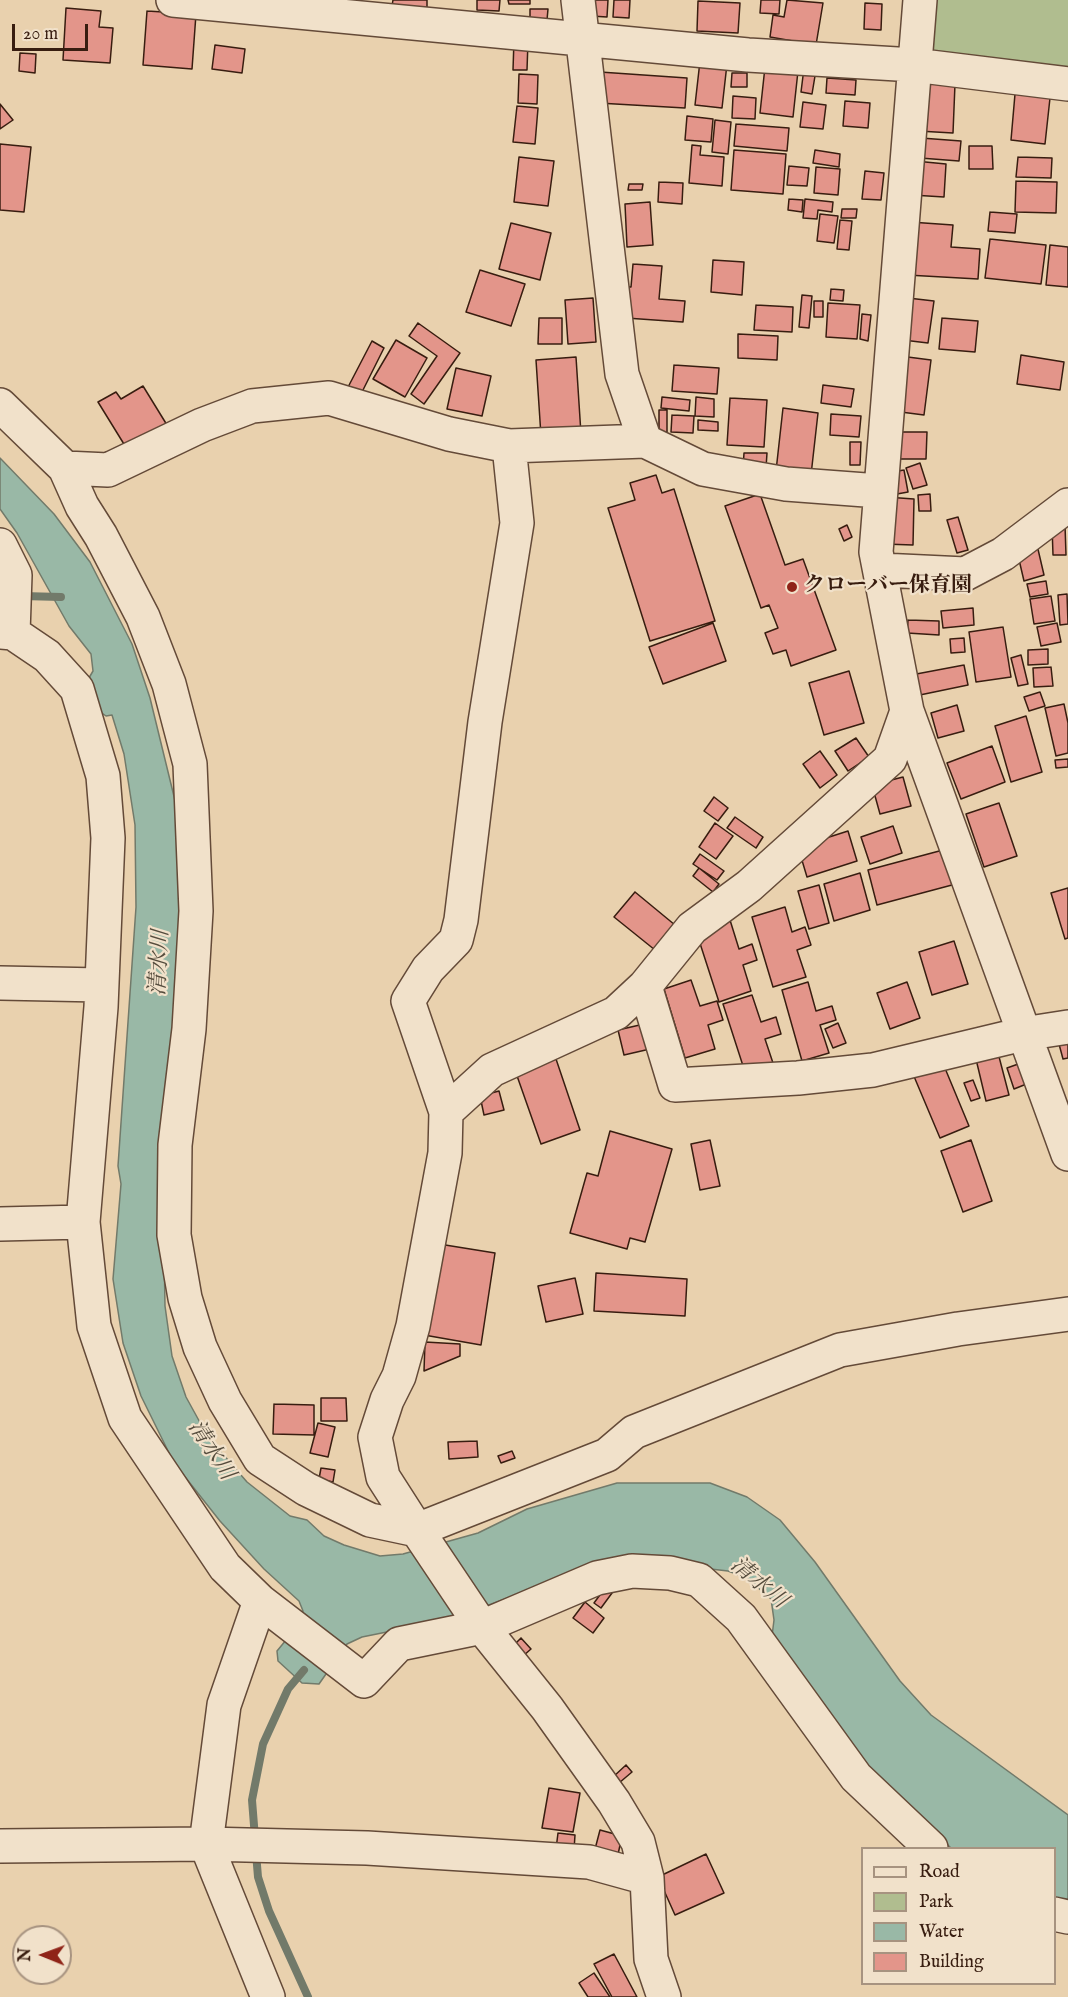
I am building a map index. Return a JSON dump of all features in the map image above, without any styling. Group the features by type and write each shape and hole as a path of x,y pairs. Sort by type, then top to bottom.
{"street":[{"path":"173,0 583,37 748,55 914,65 1068,84"},
{"path":"578,0 622,374 645,441"},
{"path":"920,0 907,192 879,491 876,552 907,711 1068,1154"},
{"path":"65,468 108,470 202,424 252,406 329,398 449,434 509,446 645,441 703,469 786,484 879,491"},
{"path":"0,405 65,468 82,506 101,536 143,616 169,684 190,765 196,911 189,1029 175,1145 174,1235 185,1298 200,1347 225,1401 260,1459 306,1489 370,1520 417,1530 607,1455 634,1432 840,1350 958,1329 1068,1314"},
{"path":"509,446 517,523 485,722 461,920 456,940 428,969 408,1001 446,1112 445,1153 413,1326 399,1376 387,1400 375,1437 383,1477 417,1530 482,1627 547,1708 614,1802 638,1842 647,1878 651,1959 664,1997"},
{"path":"881,570 965,574 1004,554 1068,506"},
{"path":"0,545 15,575 6,633 47,656 77,689 104,776 108,838 101,985 83,1222 94,1326 125,1418 225,1567 260,1601 364,1681 399,1644 482,1627 597,1578 632,1571 670,1573 699,1580 741,1618 856,1777 930,1847"},
{"path":"446,1112 492,1070 616,1013 645,986 692,928 749,886 890,759 907,711"},
{"path":"0,983 101,985"},
{"path":"645,986 675,1085 798,1078 873,1070 1023,1034 1068,1028"},
{"path":"0,1224 83,1222"},
{"path":"260,1601 224,1706 216,1845 268,1997"},
{"path":"0,1846 216,1845 367,1848 589,1862 647,1878"}],"green space":[{"path":"923,0 1068,0 1068,79 914,65"}],"water":[{"name":"清水川","path":"0,458 54,514 90,562 132,644 150,698 180,821 184,919 163,1192 165,1306 172,1356 186,1397 208,1437 247,1482 290,1516 307,1520 324,1536 344,1545 380,1556 403,1554 478,1533 527,1509 617,1483 710,1483 747,1497 780,1520 815,1562 900,1681 931,1715 1068,1815 1068,1908 1056,1905 1056,1847 950,1847 863,1764 772,1636 774,1620 771,1599 747,1578 728,1571 693,1567 548,1583 451,1619 362,1637 347,1644 319,1684 302,1683 278,1661 277,1651 300,1623 303,1611 299,1601 264,1569 220,1521 174,1463 141,1396 123,1343 113,1279 121,1184 118,1166 136,907 135,825 124,754 112,715 106,716 99,711 86,683 93,671 91,654 69,626 17,533 0,509"}],"building":[{"path":"393,0 427,0 427,9 392,6"},
{"path":"477,0 500,0 499,11 477,10"},
{"path":"508,0 530,0 530,4 509,4"},
{"path":"592,0 608,0 607,17 591,16"},
{"path":"614,0 630,0 629,18 613,17"},
{"path":"761,0 780,0 779,14 760,13"},
{"path":"787,0 823,3 816,45 770,37 773,15 784,17"},
{"path":"698,1 740,3 738,33 697,31"},
{"path":"865,3 882,4 881,30 864,29"},
{"path":"66,8 101,11 99,27 113,28 110,63 63,60"},
{"path":"530,9 548,9 547,20 530,20"},
{"path":"147,11 196,14 192,69 143,65"},
{"path":"514,40 528,41 527,70 513,70"},
{"path":"215,45 245,49 242,73 212,69"},
{"path":"20,53 36,54 35,73 19,71"},
{"path":"700,61 727,64 722,108 695,105"},
{"path":"765,67 798,71 793,117 760,113"},
{"path":"804,68 816,70 812,94 801,92"},
{"path":"600,72 687,78 685,108 598,103"},
{"path":"732,73 747,73 747,87 731,87"},
{"path":"519,74 538,75 537,104 518,103"},
{"path":"827,78 856,80 855,95 826,93"},
{"path":"921,82 955,84 953,133 918,131"},
{"path":"1015,94 1050,98 1045,144 1011,140"},
{"path":"733,96 756,98 755,119 732,118"},
{"path":"845,101 870,103 868,128 843,126"},
{"path":"803,102 826,105 823,129 800,127"},
{"path":"0,104 13,120 0,129"},
{"path":"517,106 538,108 535,144 513,142"},
{"path":"687,116 713,119 711,142 685,140"},
{"path":"715,120 731,122 728,154 712,152"},
{"path":"736,124 789,128 787,151 734,146"},
{"path":"921,138 961,141 959,161 920,158"},
{"path":"0,144 31,147 24,212 0,210"},
{"path":"692,145 701,146 700,155 724,157 722,186 689,183"},
{"path":"969,146 992,146 993,169 969,169"},
{"path":"734,150 786,154 783,194 731,190"},
{"path":"815,150 840,154 839,167 813,163"},
{"path":"519,157 554,161 548,206 514,202"},
{"path":"1018,157 1052,158 1051,178 1016,177"},
{"path":"915,161 946,164 944,197 912,195"},
{"path":"789,166 809,168 807,186 787,185"},
{"path":"816,167 840,169 838,195 814,193"},
{"path":"865,171 884,173 881,200 862,199"},
{"path":"1016,181 1057,182 1056,213 1015,212"},
{"path":"659,182 683,183 682,204 658,202"},
{"path":"629,184 643,184 642,190 628,190"},
{"path":"789,199 803,200 802,212 788,210"},
{"path":"805,199 833,202 832,212 818,210 817,219 803,218"},
{"path":"650,202 653,245 627,247 625,204"},
{"path":"842,209 857,209 856,218 841,218"},
{"path":"990,212 1017,214 1015,233 988,231"},
{"path":"820,214 838,216 834,243 817,241"},
{"path":"840,220 852,221 849,250 837,249"},
{"path":"910,222 953,225 951,247 980,249 978,279 907,275"},
{"path":"511,223 551,233 540,280 499,269"},
{"path":"990,239 1046,245 1041,284 985,278"},
{"path":"1050,245 1068,247 1068,287 1046,285"},
{"path":"713,260 744,262 742,295 711,292"},
{"path":"633,264 662,266 659,299 685,301 683,322 626,318 622,287 631,287"},
{"path":"480,270 525,284 511,326 466,312"},
{"path":"831,289 844,290 843,301 830,300"},
{"path":"802,295 812,296 809,328 799,327"},
{"path":"593,298 596,342 568,344 565,300"},
{"path":"908,298 934,301 928,343 903,340"},
{"path":"814,301 823,301 823,317 814,317"},
{"path":"828,303 860,305 857,339 826,337"},
{"path":"756,305 793,307 792,332 754,330"},
{"path":"862,314 871,315 868,341 860,339"},
{"path":"539,318 562,318 562,344 538,344"},
{"path":"942,318 978,321 975,352 939,349"},
{"path":"418,323 460,353 424,404 411,394 437,356 409,336"},
{"path":"738,334 778,336 777,360 738,358"},
{"path":"396,340 427,358 405,397 373,379"},
{"path":"372,341 384,348 359,398 346,391"},
{"path":"1021,355 1064,362 1060,390 1017,384"},
{"path":"900,356 931,360 924,415 893,411"},
{"path":"576,357 581,434 541,436 536,360"},
{"path":"674,365 719,368 717,394 672,391"},
{"path":"456,368 491,376 482,416 447,409"},
{"path":"823,385 854,389 851,407 821,403"},
{"path":"143,386 167,425 127,449 98,402 116,392 121,399"},
{"path":"662,397 690,400 689,411 661,408"},
{"path":"696,397 714,399 714,417 695,416"},
{"path":"730,398 767,400 764,447 727,445"},
{"path":"783,408 818,413 811,475 776,471"},
{"path":"659,410 667,410 667,432 659,432"},
{"path":"831,414 861,416 859,437 830,435"},
{"path":"672,415 694,416 693,433 671,432"},
{"path":"698,420 718,422 718,431 698,430"},
{"path":"897,432 927,432 926,459 897,459"},
{"path":"850,442 861,442 860,465 850,465"},
{"path":"744,453 767,453 766,468 743,468"},
{"path":"920,463 927,485 913,489 906,468"},
{"path":"904,470 908,492 897,494 892,472"},
{"path":"656,475 662,493 674,489 715,621 650,641 608,508 635,500 630,483"},
{"path":"760,494 785,565 803,559 836,650 791,666 786,650 773,654 765,633 778,628 769,605 761,608 725,506"},
{"path":"930,494 931,511 919,511 918,495"},
{"path":"886,497 914,499 913,545 884,544"},
{"path":"958,517 968,550 957,553 947,520"},
{"path":"847,525 852,537 844,541 839,529"},
{"path":"1065,525 1066,555 1053,555 1052,526"},
{"path":"1037,545 1044,575 1024,581 1017,551"},
{"path":"1046,581 1048,594 1030,597 1027,584"},
{"path":"1067,594 1068,624 1060,625 1058,595"},
{"path":"1051,596 1055,621 1034,624 1030,599"},
{"path":"973,608 974,625 943,628 941,611"},
{"path":"908,620 939,621 939,635 907,633"},
{"path":"713,623 726,661 663,684 649,647"},
{"path":"1057,623 1061,642 1041,646 1037,627"},
{"path":"1003,627 1011,677 976,682 969,632"},
{"path":"964,638 965,652 951,653 950,639"},
{"path":"1048,649 1048,664 1028,665 1028,650"},
{"path":"1021,655 1028,684 1018,686 1011,658"},
{"path":"964,665 968,685 915,696 911,675"},
{"path":"1051,667 1053,686 1034,687 1033,668"},
{"path":"849,671 864,723 824,735 809,683"},
{"path":"1040,692 1045,706 1029,711 1024,697"},
{"path":"1064,704 1068,723 1068,753 1056,756 1045,708"},
{"path":"957,705 964,731 938,738 931,713"},
{"path":"1026,716 1042,772 1011,782 995,726"},
{"path":"856,738 869,757 848,771 835,751"},
{"path":"992,746 1005,782 961,799 947,763"},
{"path":"820,751 837,775 820,788 803,764"},
{"path":"1068,759 1068,767 1056,768 1055,760"},
{"path":"903,777 911,806 880,814 872,785"},
{"path":"714,797 728,808 718,821 704,811"},
{"path":"999,803 1017,856 984,867 966,814"},
{"path":"735,817 763,837 756,848 727,828"},
{"path":"715,823 733,836 716,859 699,847"},
{"path":"893,826 902,853 870,864 861,837"},
{"path":"848,831 857,861 807,877 798,847"},
{"path":"943,850 952,885 877,905 868,870"},
{"path":"700,854 724,871 717,880 693,864"},
{"path":"699,868 719,884 713,892 693,876"},
{"path":"860,873 870,910 834,921 824,884"},
{"path":"819,885 829,923 809,929 798,891"},
{"path":"1068,888 1068,938 1065,939 1051,893"},
{"path":"635,892 675,925 655,950 614,917"},
{"path":"785,907 792,932 805,927 811,945 797,950 806,977 773,987 752,917"},
{"path":"730,920 739,949 752,944 757,960 743,965 751,991 719,1002 696,931"},
{"path":"954,941 968,984 932,995 919,952"},
{"path":"691,980 700,1006 717,1001 723,1020 708,1025 715,1049 685,1058 664,989"},
{"path":"808,982 816,1011 832,1006 836,1020 820,1025 829,1053 802,1061 782,990"},
{"path":"907,982 920,1018 890,1029 877,993"},
{"path":"752,995 761,1022 776,1017 781,1034 765,1039 773,1063 745,1072 723,1004"},
{"path":"838,1023 846,1043 833,1048 825,1029"},
{"path":"644,1024 650,1049 624,1055 618,1030"},
{"path":"1068,1042 1068,1058 1063,1059 1059,1044"},
{"path":"997,1049 1009,1095 986,1101 975,1055"},
{"path":"556,1059 580,1130 541,1144 516,1073"},
{"path":"942,1061 969,1126 940,1138 913,1074"},
{"path":"1021,1063 1029,1083 1014,1089 1007,1068"},
{"path":"973,1080 980,1098 971,1101 964,1083"},
{"path":"499,1091 504,1110 484,1115 480,1096"},
{"path":"610,1131 672,1149 645,1242 630,1238 627,1249 570,1233 587,1173 598,1176"},
{"path":"710,1140 720,1186 700,1190 691,1144"},
{"path":"971,1140 992,1201 963,1212 941,1151"},
{"path":"439,1244 495,1253 481,1345 424,1335"},
{"path":"596,1273 687,1279 685,1316 594,1311"},
{"path":"575,1278 583,1314 546,1322 538,1286"},
{"path":"425,1342 460,1344 460,1356 424,1371"},
{"path":"321,1398 346,1398 347,1421 321,1421"},
{"path":"274,1404 314,1405 314,1435 273,1434"},
{"path":"318,1423 335,1427 328,1457 310,1453"},
{"path":"477,1441 478,1457 449,1459 448,1442"},
{"path":"512,1451 515,1458 501,1463 498,1456"},
{"path":"321,1468 335,1470 333,1482 319,1479"},
{"path":"605,1588 612,1593 601,1608 594,1603"},
{"path":"585,1602 604,1618 593,1633 573,1618"},
{"path":"521,1638 531,1649 523,1656 514,1645"},
{"path":"626,1765 632,1772 619,1783 613,1777"},
{"path":"549,1788 580,1793 573,1832 542,1828"},
{"path":"600,1830 622,1836 617,1859 594,1853"},
{"path":"558,1833 575,1835 574,1850 556,1849"},
{"path":"706,1854 724,1893 675,1915 658,1877"},
{"path":"614,1954 637,1997 612,1997 594,1964"},
{"path":"594,1973 610,1997 588,1997 579,1983"}],"waterway":[{"path":"22,596 61,597"},
{"path":"255,1838 252,1800 263,1744 288,1689 304,1670"},
{"path":"256,1853 258,1877 269,1911 308,1997"}],"place":[{"name":"クローバー保育園","path":"792,587"}]}
